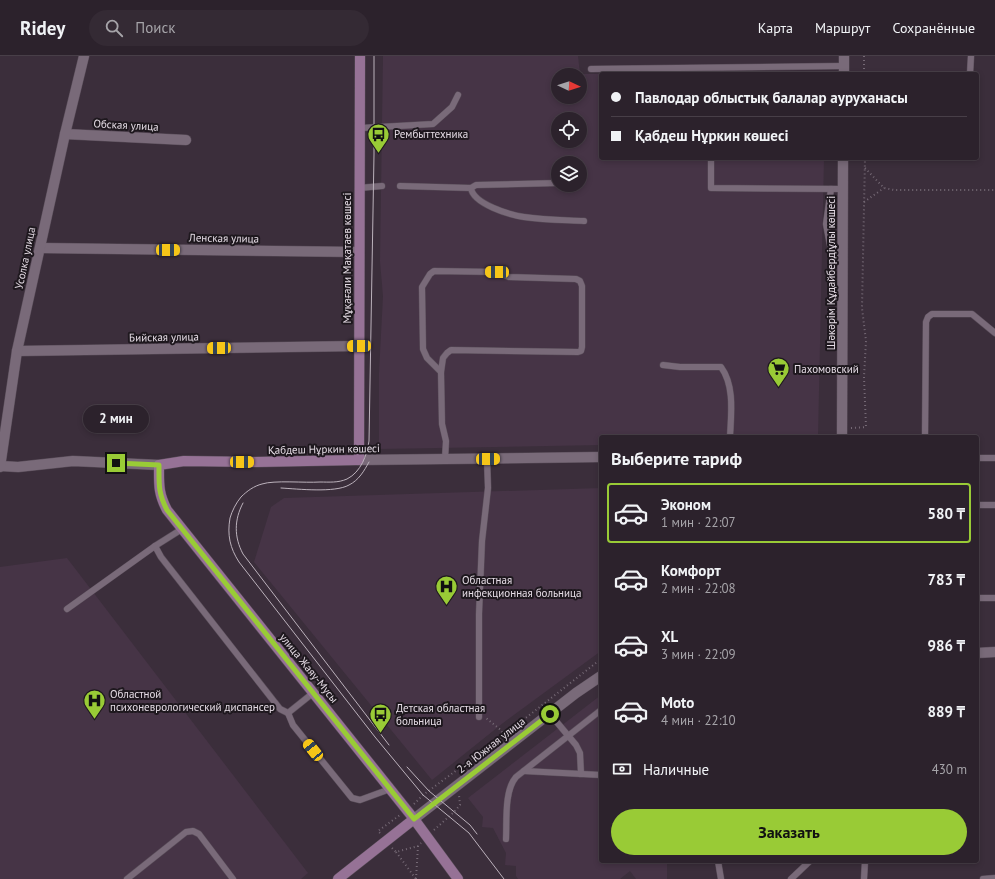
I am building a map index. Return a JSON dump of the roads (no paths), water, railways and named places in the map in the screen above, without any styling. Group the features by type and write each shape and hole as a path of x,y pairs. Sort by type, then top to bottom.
{"main road":[{"name":"Мұқағали Мақатаев көшесі","path":"359,460 360,56"},
{"name":"Қабдеш Нұркин көшесі","path":"159,465 184,461 256,462 359,460"},
{"name":"улица Жаяу-Мусы","path":"159,465 159,487 161,498 167,510 407,810 458,879"},
{"path":"338,879 414,819"}],"street":[{"name":"Усолка улица","path":"0,466 17,352 65,134 84,56"},
{"name":"Обская улица","path":"65,134 186,140"},
{"name":"Шәкәрім Құдайбердіұлы көшесі","path":"842,433 843,160"},
{"name":"Ленская улица","path":"40,248 359,252"},
{"name":"Бийская улица","path":"17,352 359,346"},
{"name":"Қабдеш Нұркин көшесі","path":"359,460 599,457"},
{"name":"Қабдеш Нұркин көшесі","path":"0,466 18,468 73,461 159,465"},
{"path":"979,653 995,652"},
{"name":"2-я Южная улица","path":"414,819 599,677"}],"lane":[{"path":"970,72 971,56"},
{"path":"591,69 844,65"},
{"path":"360,128 433,124 452,107 458,95"},
{"path":"711,160 711,188 843,189"},
{"path":"400,186 472,188 476,185 551,183"},
{"path":"359,188 382,186"},
{"path":"472,188 472,192 478,199 490,206 522,217 584,221"},
{"path":"832,189 826,224 830,244 843,258"},
{"path":"441,372 427,358 423,349 422,287 430,274 434,271 497,272 509,277 576,279 580,281 582,286 581,351 451,350 443,358 441,372 442,424 446,441 445,459"},
{"path":"925,435 926,322 928,316 932,314 972,314 995,333"},
{"path":"663,365 680,367 721,367 726,374 731,400 730,435"},
{"path":"979,458 995,458"},
{"path":"479,717 479,614 482,542 488,488 488,459"},
{"path":"979,505 995,505"},
{"path":"67,609 155,546 182,529"},
{"path":"155,546 161,557 280,709 288,713 293,725 352,798 360,800 390,789"},
{"path":"979,598 995,598"},
{"path":"288,713 313,693"},
{"path":"506,839 508,791 511,783 599,712"},
{"path":"550,714 576,745 580,753 581,774"},
{"path":"524,771 599,775"},
{"path":"127,879 186,832 193,831 199,834 233,879"},
{"path":"718,863 720,879"},
{"path":"791,879 808,863"},
{"path":"864,879 865,863"},
{"path":"983,879 995,878"}],"tram line":[{"path":"374,56 374,154 369,441 367,452 360,468 352,476 344,480 337,482 274,482 262,484 251,489 241,497 232,513 229,524 230,541 233,552 239,562 375,737 423,795 469,833 504,879"},
{"path":"281,488 326,490 343,487 353,483 363,472 369,462"},
{"path":"243,503 238,516 236,528 238,541 243,554 389,745"},
{"path":"407,767 429,791 470,825 477,834"}],"place":[{"name":"Рембыттехника","path":"379,154"},
{"name":"Пахомовский","path":"779,388"},
{"name":"Областная инфекционная больница","path":"446,606"},
{"name":"Областной психоневрологический диспансер","path":"95,720"},
{"name":"Детская областная больница","path":"380,734"}]}
